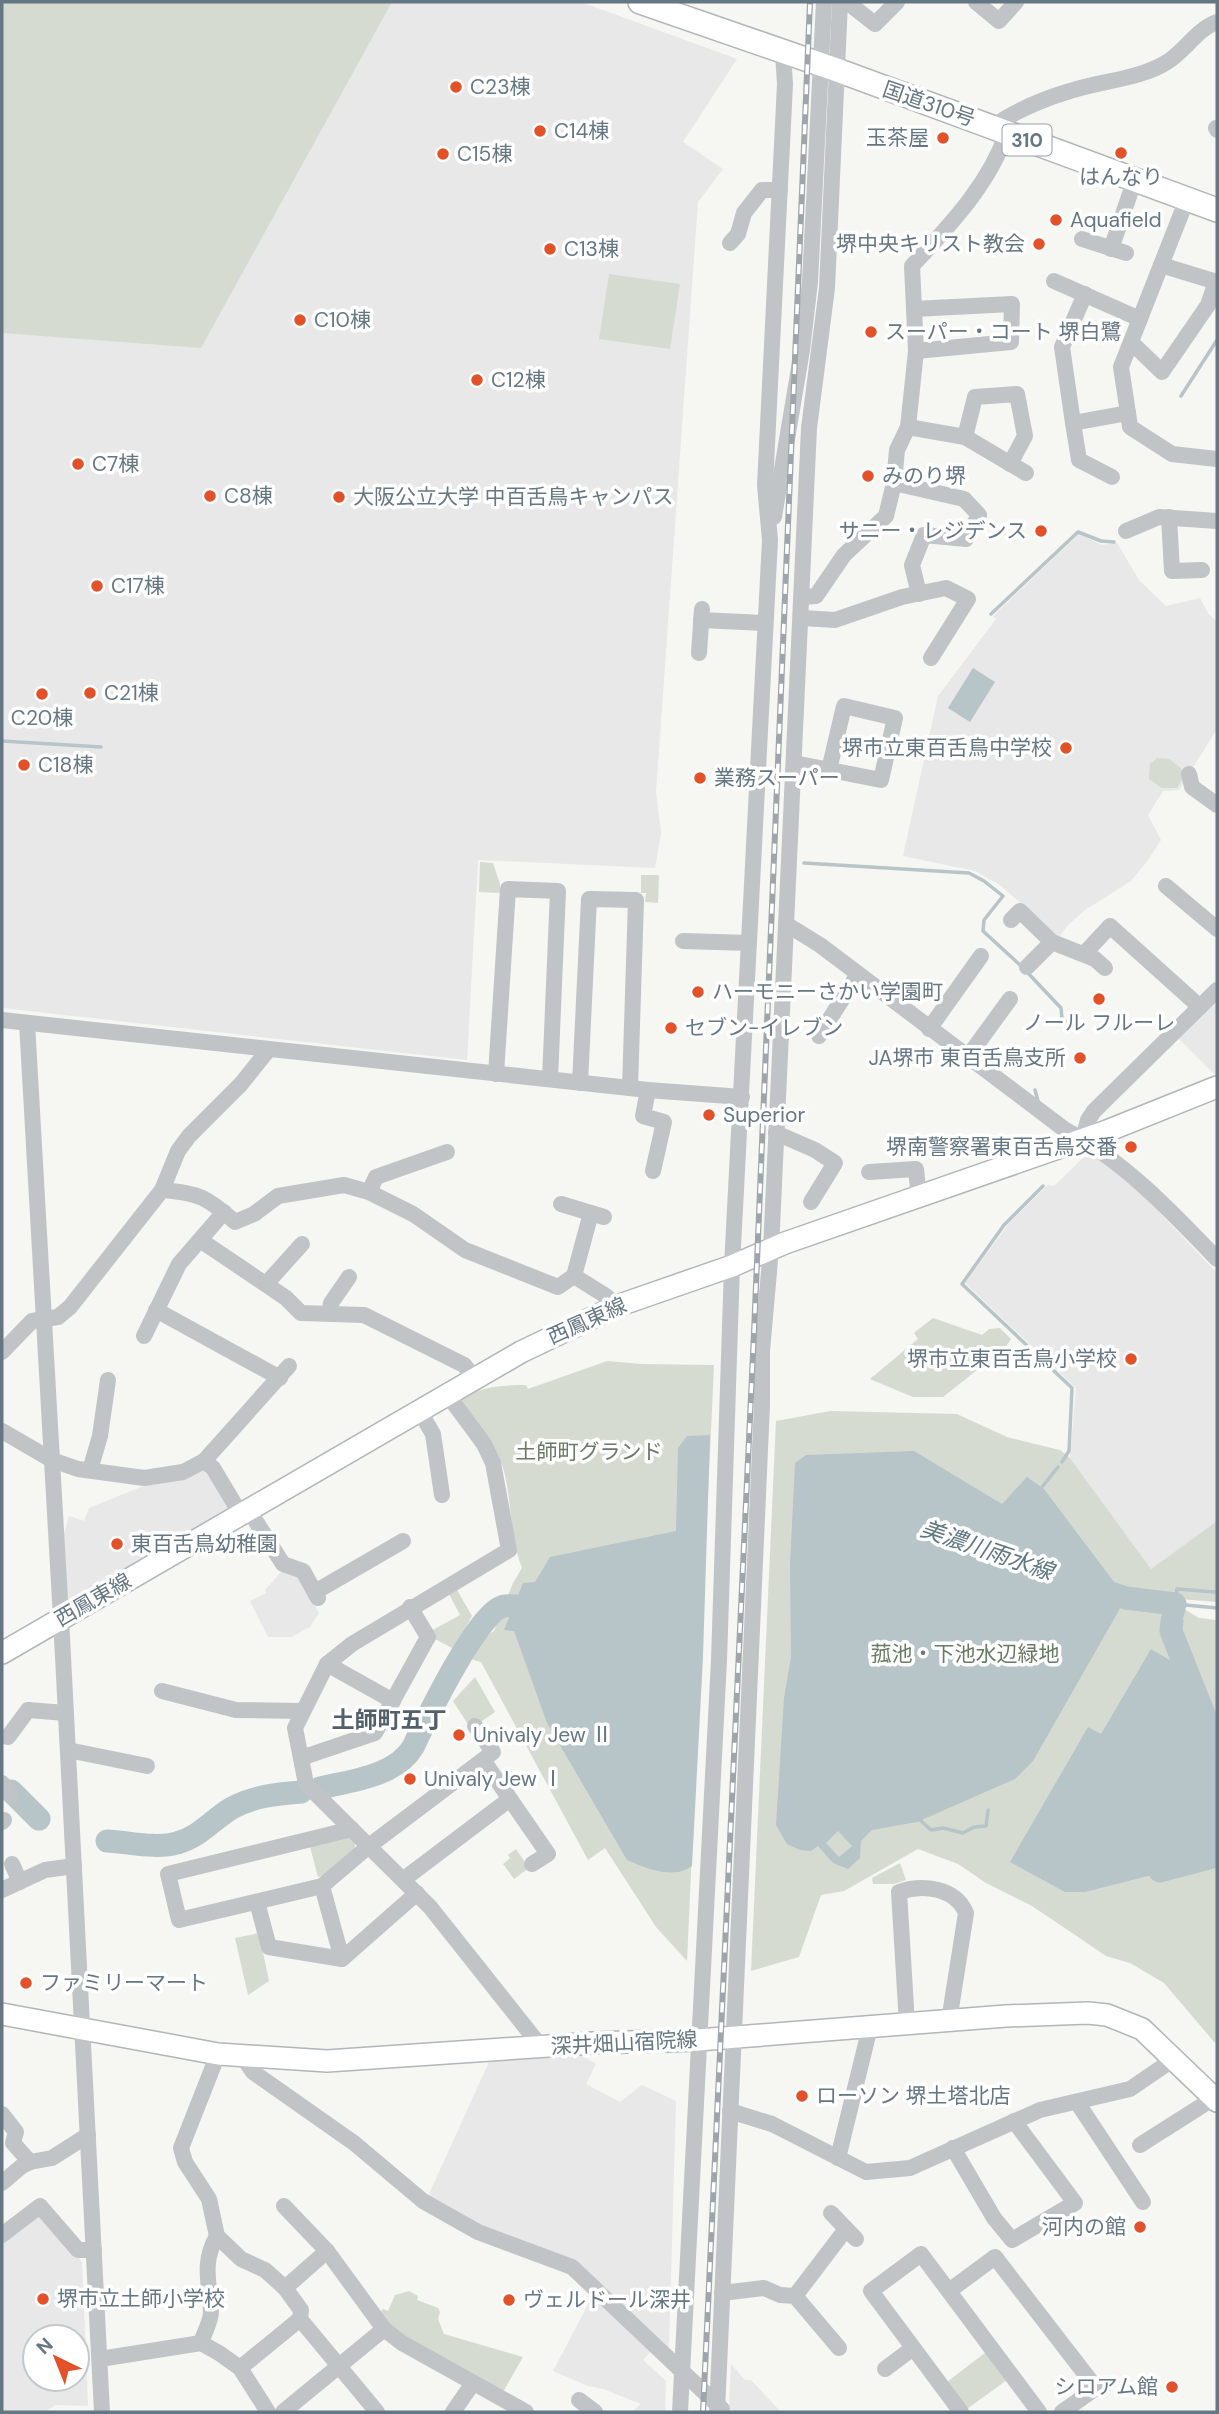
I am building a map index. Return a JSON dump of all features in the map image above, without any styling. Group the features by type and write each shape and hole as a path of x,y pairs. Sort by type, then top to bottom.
{"highway":[{"name":"国道310号","path":"640,2 1000,129 1217,210"}],"main road":[{"name":"西鳳東線","path":"2,1653 521,1352 617,1306 1083,1139 1217,1087"},
{"name":"深井畑山宿院線","path":"2,2014 218,2054 327,2061 735,2037 1006,2016 1088,2013 1107,2015 1142,2029 1215,2099"}],"street":[{"path":"720,2410 722,2293 762,1405 762,1351 771,1249 809,428 827,288 829,68 824,2"},
{"path":"680,2412 719,1660 732,1266 770,540 802,350 829,68 840,2"},
{"path":"847,2 875,24 897,2"},
{"path":"976,2 999,21 1016,2"},
{"path":"803,597 816,596 844,555 886,516 894,483 897,450 908,427 916,351 912,266 944,231 987,176 1000,129 1008,116 1071,90 1120,80 1167,62 1217,22"},
{"path":"770,540 765,485 785,85 783,52"},
{"path":"1082,239 1118,251 1135,179"},
{"path":"730,243 738,234 744,213 762,190 780,190"},
{"path":"1187,199 1121,367 1130,427 1171,454 1217,459"},
{"path":"1131,342 1162,372 1208,305 1217,282 1161,265"},
{"path":"1054,281 1140,319"},
{"path":"1084,294 1062,347 1073,424 1079,460 1112,477"},
{"path":"914,309 1013,303 1011,342 916,351"},
{"path":"965,437 975,397 1017,394 1024,436 1010,464"},
{"path":"1073,424 1128,413"},
{"path":"908,427 965,437 1026,473"},
{"path":"894,483 964,499 979,515 966,539 924,536 912,565 919,594"},
{"path":"1126,531 1159,517 1217,521"},
{"path":"1169,517 1171,572 1202,570"},
{"path":"802,618 835,620 902,597 946,588 968,599 931,658"},
{"path":"699,653 702,614 765,623"},
{"path":"794,763 829,770 881,780 895,718 844,706 829,770"},
{"path":"1189,774 1192,787 1217,806"},
{"path":"1166,886 1217,929"},
{"path":"496,1074 508,889 558,891 550,1079"},
{"path":"580,1083 589,899 636,900 630,1088"},
{"path":"1011,920 1020,911 1052,942 1084,954 1105,968"},
{"path":"786,924 820,945 1064,1129 1095,1146 1211,1243 1217,1259"},
{"path":"1084,954 1110,926 1200,1007"},
{"path":"683,940 749,943"},
{"path":"1027,967 1052,942"},
{"path":"929,1029 981,956"},
{"path":"819,1036 858,974"},
{"path":"1083,1139 1088,1120 1094,1111 1217,990"},
{"path":"967,1058 1010,999"},
{"path":"2,1020 580,1083 742,1097"},
{"path":"27,1023 102,2412"},
{"path":"2,1352 32,1321 58,1317 71,1307 162,1190 178,1151 189,1136 241,1084 269,1049"},
{"path":"648,1090 643,1116 664,1122 653,1171"},
{"path":"776,1133 815,1150 835,1163 811,1202"},
{"path":"369,1192 376,1177 447,1152"},
{"path":"869,1172 916,1169 919,1198"},
{"path":"162,1190 194,1193 224,1212 234,1222 242,1220 278,1196 344,1185 369,1192 413,1214 465,1250 558,1287 574,1276 597,1215 561,1204"},
{"path":"144,1336 179,1264 224,1212"},
{"path":"200,1240 286,1298 301,1313 364,1315 464,1365 475,1378"},
{"path":"266,1284 302,1244"},
{"path":"574,1276 617,1306"},
{"path":"329,1313 331,1303 349,1277"},
{"path":"2,1431 52,1460 90,1470 144,1478 183,1472 204,1461 284,1372 156,1310"},
{"path":"90,1470 100,1436 108,1380"},
{"path":"447,1394 484,1444 493,1463 509,1550 410,1607 352,1644 327,1664 295,1728 306,1784 417,1893 542,2048"},
{"path":"419,1410 433,1434 442,1495"},
{"path":"204,1461 213,1468 284,1564 303,1571 316,1595 403,1541"},
{"path":"301,1758 375,1733 428,1637 410,1607"},
{"path":"327,1664 393,1701"},
{"path":"162,1690 236,1710 302,1711"},
{"path":"8,1737 27,1710 66,1713"},
{"path":"352,1829 168,1874 179,1920 322,1886 369,1846 493,1752 475,1726"},
{"path":"68,1750 147,1766"},
{"path":"483,1760 548,1854 532,1864"},
{"path":"404,1879 510,1799"},
{"path":"12,1864 20,1882"},
{"path":"2,1889 46,1870 74,1866"},
{"path":"322,1886 342,1959"},
{"path":"907,2024 899,1892 918,1886 946,1893 963,1906 966,1913 949,2021"},
{"path":"342,1959 417,1893"},
{"path":"257,1902 269,1947 342,1959"},
{"path":"838,2158 870,2026"},
{"path":"218,2054 181,2148 185,2162 209,2199 217,2236 241,2259 265,2270 285,2288 302,2310 300,2319 240,2368"},
{"path":"242,2056 253,2071 354,2143 423,2202 478,2232 572,2267 682,2369 720,2410"},
{"path":"730,2111 772,2124 866,2172 910,2168 1040,2110 1130,2089 1174,2059"},
{"path":"1140,2145 1215,2099"},
{"path":"1077,2102 1143,2202"},
{"path":"2,2114 16,2132 13,2143 30,2162"},
{"path":"953,2148 993,2218 1012,2240 1075,2203 1014,2120"},
{"path":"2,2183 30,2162 52,2158 88,2135"},
{"path":"2,2235 40,2206 78,2250 94,2250"},
{"path":"284,2206 327,2251 384,2329 402,2343 526,2412"},
{"path":"795,2296 851,2234 831,2213"},
{"path":"201,2343 211,2314 206,2278 210,2249 217,2236"},
{"path":"285,2288 327,2251"},
{"path":"961,2412 871,2291 921,2254 1039,2412"},
{"path":"949,2291 995,2258 1096,2388 1062,2412"},
{"path":"722,2293 764,2288 780,2295 795,2296 839,2348"},
{"path":"300,2319 377,2412"},
{"path":"100,2359 201,2343 240,2368 271,2412 340,2366 384,2329"},
{"path":"885,2369 913,2348"},
{"path":"453,2412 473,2383"}],"shaded area":[{"name":"大阪公立大学 中百舌鳥キャンパス","path":"2,2 581,2 737,59 683,142 723,169 698,202 656,792 661,833 655,868 478,860 467,1060 2,1008"},
{"name":"堺市立東百舌鳥中学校","path":"1079,534 1102,545 1117,543 1139,580 1166,606 1200,598 1208,613 1217,622 1217,729 1179,790 1163,791 1148,815 1161,840 1148,860 1131,881 1085,910 1059,937 1000,885 975,871 903,856 938,696 996,619 993,616"},
{"path":"1217,1000 1217,1077 1178,1038"},
{"name":"堺市立東百舌鳥小学校","path":"1092,1154 1142,1194 1217,1273 1217,1521 1151,1569 1070,1458 1076,1388 965,1283 1010,1222 1048,1185 1054,1186 1083,1158"},
{"name":"東百舌鳥幼稚園","path":"204,1465 232,1507 67,1604 64,1534 69,1516 84,1521 89,1508"},
{"path":"282,1571 298,1575 319,1613 310,1627 291,1637 268,1637 250,1601 266,1593 265,1590"},
{"path":"581,2055 596,2064 586,2084 620,2102 642,2085 676,2101 669,2348 611,2294 474,2223 429,2194 489,2062"},
{"name":"堺市立土師小学校","path":"43,2214 82,2262 85,2323 21,2323 21,2393 87,2393 88,2406 55,2405 45,2412 2,2412 2,2239"},
{"path":"593,2295 653,2349 643,2360 666,2381 665,2412 632,2412 641,2404 553,2371"},
{"path":"731,2364 745,2380 751,2380 781,2412 734,2412 729,2408"}],"green space":[{"path":"2,2 392,2 201,348 2,333"},
{"path":"609,274 680,284 670,349 599,339"},
{"path":"1157,758 1169,759 1181,768 1183,778 1177,788 1162,788 1149,779 1150,764"},
{"path":"480,862 493,863 500,893 479,892"},
{"path":"641,875 659,875 658,903 645,902 646,893 641,893"},
{"path":"933,1318 982,1335 989,1329 1000,1328 1011,1339 1005,1348 943,1397 913,1397 870,1379 918,1339 914,1333"},
{"name":"土師町グランド","path":"607,1361 714,1365 687,1961 656,1927 605,1848 588,1860 481,1662 470,1659 486,1636 494,1631 513,1583 522,1568 515,1545 507,1483 501,1461 460,1402 473,1393 500,1386 526,1385 528,1389"},
{"name":"菰池・下池水辺緑地","path":"830,1411 957,1414 1007,1437 1060,1450 1070,1458 1151,1569 1217,1521 1217,1602 1166,1598 1199,1618 1217,1620 1217,2042 1215,2043 1164,1983 1130,1963 1106,1956 1032,1906 986,1883 958,1864 918,1849 844,1891 821,1895 799,1957 751,1971 776,1421"},
{"path":"457,1590 472,1616 454,1649 433,1638 431,1631 460,1615 449,1594"},
{"path":"475,1677 495,1712 471,1729 453,1701"},
{"path":"346,1834 355,1843 355,1848 327,1875 318,1877 309,1843"},
{"path":"516,1849 529,1868 514,1879 503,1864 510,1858 508,1855"},
{"path":"900,1863 906,1880 894,1884 873,1884 872,1878"},
{"path":"259,1933 269,1981 248,1995 235,1938"},
{"path":"409,2291 418,2296 417,2300 438,2308 438,2319 444,2334 523,2357 503,2392 391,2330 379,2314 383,2309 388,2311 395,2295"},
{"path":"986,2352 1007,2380 967,2409 947,2382"}],"water":[{"path":"973,668 995,682 970,722 948,708"},
{"path":"710,1435 703,1657 692,1866 677,1872 668,1872 627,1860 547,1723 514,1631 504,1630 523,1583 535,1582 550,1557 676,1531 678,1448 687,1436"},
{"path":"914,1451 1002,1504 1027,1477 1044,1489 1126,1598 1033,1761 1015,1779 917,1822 872,1830 861,1841 860,1858 848,1869 833,1863 818,1846 811,1851 800,1850 787,1844 776,1825 784,1698 791,1657 790,1564 795,1463 806,1455","holes":["838,1831 852,1846 839,1857 826,1843"]},
{"path":"1151,1649 1180,1666 1217,1760 1217,1851 1151,1869 1152,1875 1085,1892 1065,1892 1010,1862 1088,1727 1101,1734"}],"waterway":[{"path":"1181,396 1217,340"},
{"path":"991,614 1078,532 1101,541 1114,542"},
{"path":"2,741 101,747"},
{"path":"804,863 969,873 1003,896 984,920 983,931 1021,966"},
{"path":"1026,971 1061,1008 1062,1019 1068,1023"},
{"path":"1035,1090 1038,1101"},
{"path":"1043,1186 1004,1225 962,1284 1072,1388 1069,1451 1062,1462"},
{"path":"1042,1487 1058,1467"},
{"name":"美濃川雨水線","path":"1098,1589 1126,1598 1175,1604 1173,1612"},
{"path":"1215,1592 1177,1589 1175,1604 1217,1608"},
{"name":"美濃川雨水線","path":"320,1788 372,1776 396,1765 405,1757 413,1747 467,1646 493,1612 504,1606 543,1610"},
{"name":"美濃川雨水線","path":"1172,1621 1171,1631 1217,1747"},
{"name":"美濃川雨水線","path":"11,1791 39,1819"},
{"name":"美濃川雨水線","path":"107,1841 151,1845 177,1843 193,1837 240,1804 266,1796 301,1792"},
{"path":"920,1820 931,1830 943,1828 963,1833 974,1827 986,1826 988,1810"},
{"name":"美濃川雨水線","path":"1159,1866 1160,1871 1217,1856"}],"railway":[{"path":"703,2412 754,1333 810,2"}],"place":[{"name":"C23棟","path":"456,87"},
{"name":"C14棟","path":"540,131"},
{"name":"玉茶屋","path":"943,138"},
{"name":"はんなり","path":"1121,153"},
{"name":"C15棟","path":"443,154"},
{"name":"Aquafield","path":"1056,220"},
{"name":"堺中央キリスト教会","path":"1039,244"},
{"name":"C13棟","path":"550,249"},
{"name":"C10棟","path":"300,320"},
{"name":"スーパー・コート 堺白鷺","path":"871,332"},
{"name":"C12棟","path":"477,380"},
{"name":"C7棟","path":"78,464"},
{"name":"みのり堺","path":"868,476"},
{"name":"C8棟","path":"210,496"},
{"name":"大阪公立大学 中百舌鳥キャンパス","path":"339,497"},
{"name":"サニー・レジデンス","path":"1041,531"},
{"name":"C17棟","path":"97,586"},
{"name":"C21棟","path":"90,693"},
{"name":"C20棟","path":"42,694"},
{"name":"堺市立東百舌鳥中学校","path":"1066,748"},
{"name":"C18棟","path":"24,765"},
{"name":"業務スーパー","path":"700,778"},
{"name":"ハーモニーさかい学園町","path":"698,992"},
{"name":"ノール フルーレ","path":"1099,999"},
{"name":"セブン-イレブン","path":"671,1028"},
{"name":"JA堺市 東百舌鳥支所","path":"1080,1058"},
{"name":"Superior","path":"709,1115"},
{"name":"堺南警察署東百舌鳥交番","path":"1131,1147"},
{"name":"堺市立東百舌鳥小学校","path":"1131,1359"},
{"name":"東百舌鳥幼稚園","path":"117,1544"},
{"name":"Univaly Jew Ⅱ","path":"459,1735"},
{"name":"Univaly Jew Ⅰ","path":"410,1779"},
{"name":"ファミリーマート","path":"26,1983"},
{"name":"ローソン 堺土塔北店","path":"802,2096"},
{"name":"河内の館","path":"1140,2227"},
{"name":"堺市立土師小学校","path":"43,2299"},
{"name":"ヴェルドール深井","path":"509,2300"},
{"name":"シロアム館","path":"1172,2387"}],"district":[{"name":"土師町五丁","path":"389,1720"}]}
